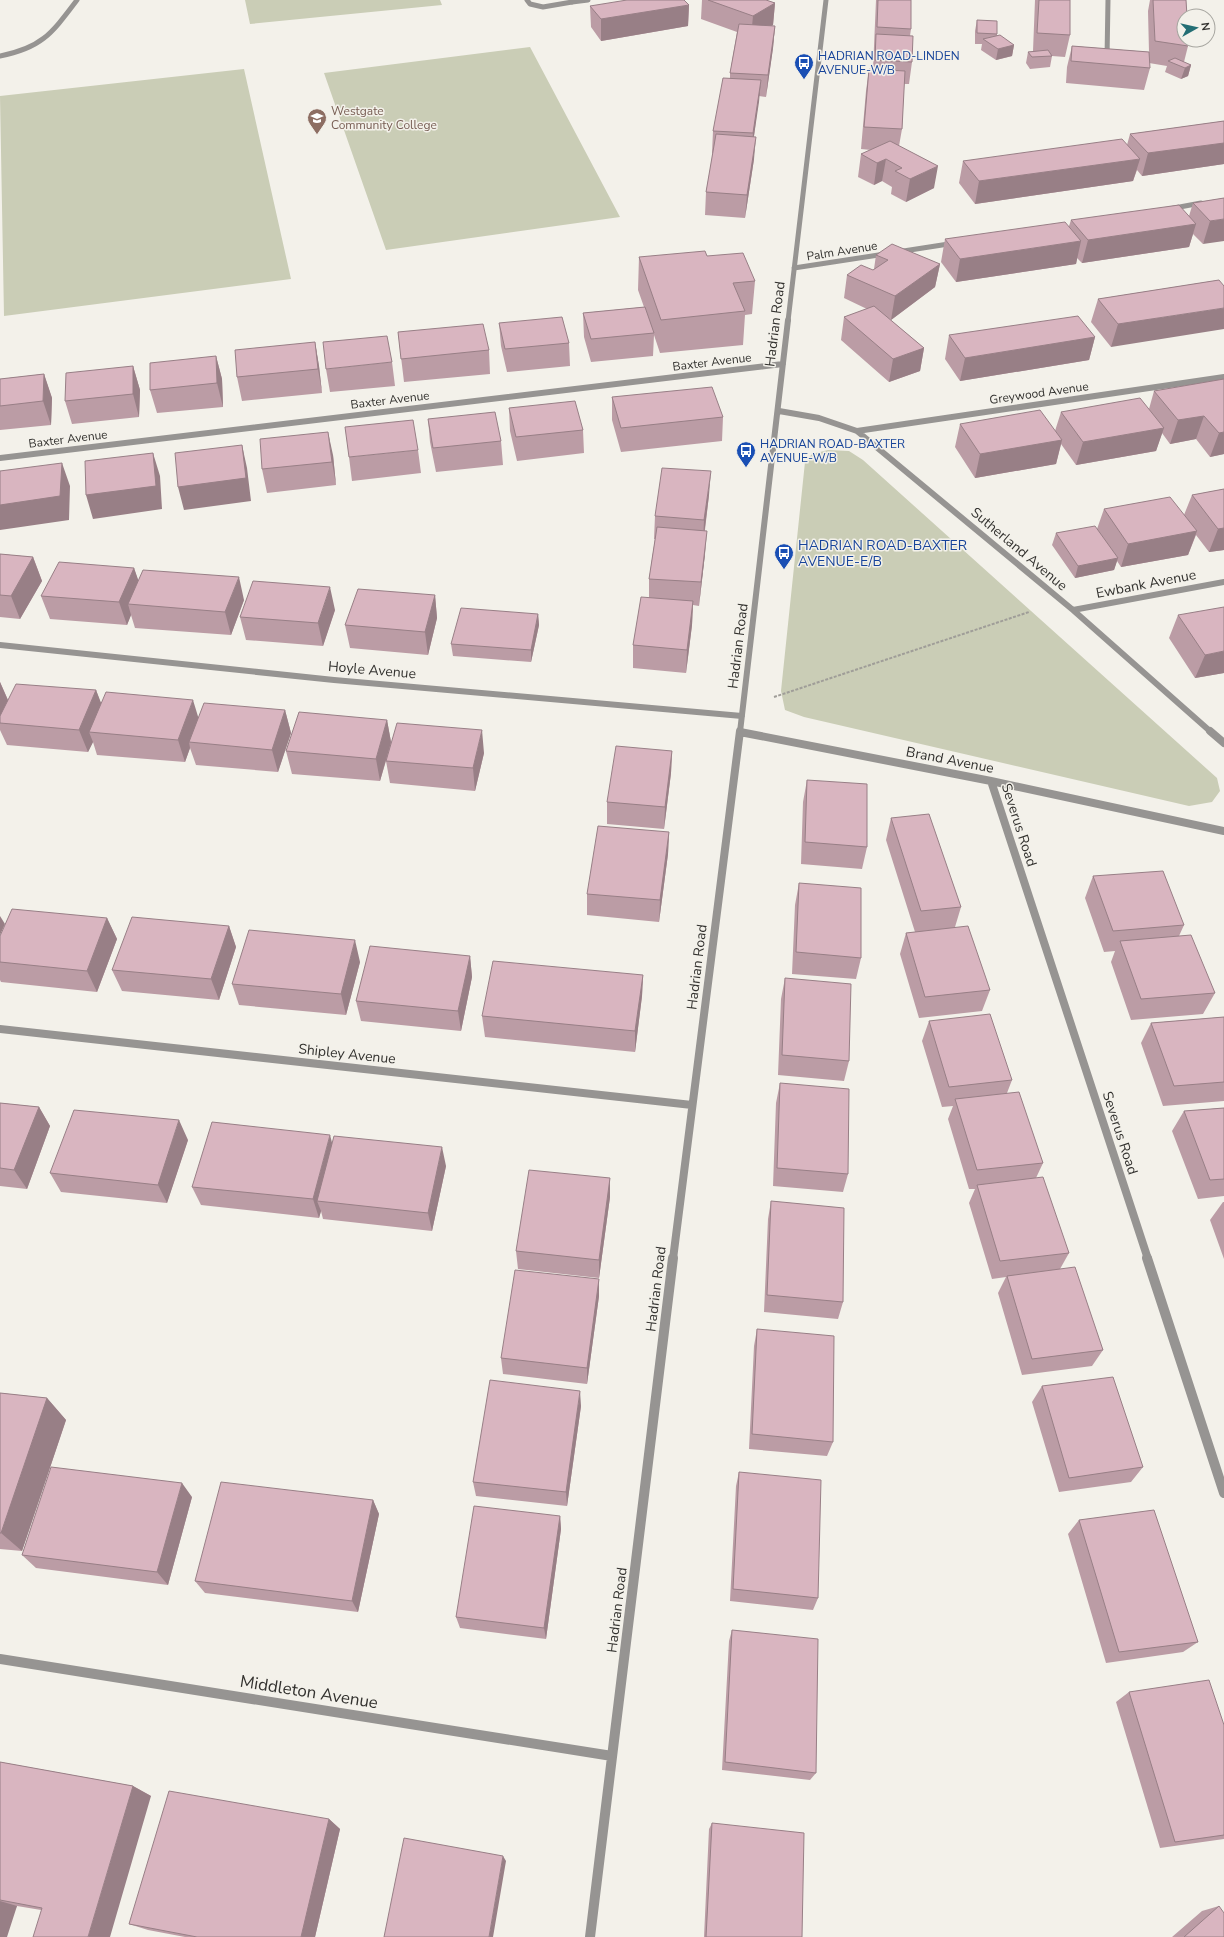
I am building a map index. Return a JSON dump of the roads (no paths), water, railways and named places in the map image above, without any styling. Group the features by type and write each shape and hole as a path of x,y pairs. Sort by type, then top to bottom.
{"street":[{"path":"0,56 15,54 36,46 50,36 77,0"},
{"path":"527,0 530,4 543,7 588,0"},
{"name":"Hadrian Road","path":"590,1937 692,1105 744,707 826,0"},
{"path":"1107,58 1108,0"},
{"path":"1162,210 1208,202"},
{"name":"Palm Avenue","path":"794,268 958,242"},
{"name":"Baxter Avenue","path":"0,458 783,364"},
{"name":"Greywood Avenue","path":"857,430 1224,377"},
{"name":"Sutherland Avenue","path":"778,411 819,418 857,430 1073,610 1224,743"},
{"name":"Ewbank Avenue","path":"1073,610 1224,582"},
{"name":"Hoyle Avenue","path":"0,645 334,680 742,716"},
{"name":"Brand Avenue","path":"740,732 991,781 1224,831"},
{"name":"Severus Road","path":"991,781 1224,1493"},
{"name":"Shipley Avenue","path":"0,1029 692,1105"},
{"name":"Middleton Avenue","path":"0,1659 612,1756"}],"place":[{"name":"HADRIAN ROAD-LINDEN AVENUE-W/B","path":"804,80"},
{"name":"Westgate Community College","path":"317,135"},
{"name":"HADRIAN ROAD-BAXTER AVENUE-W/B","path":"746,468"},
{"name":"HADRIAN ROAD-BAXTER AVENUE-E/B","path":"784,570"}]}
